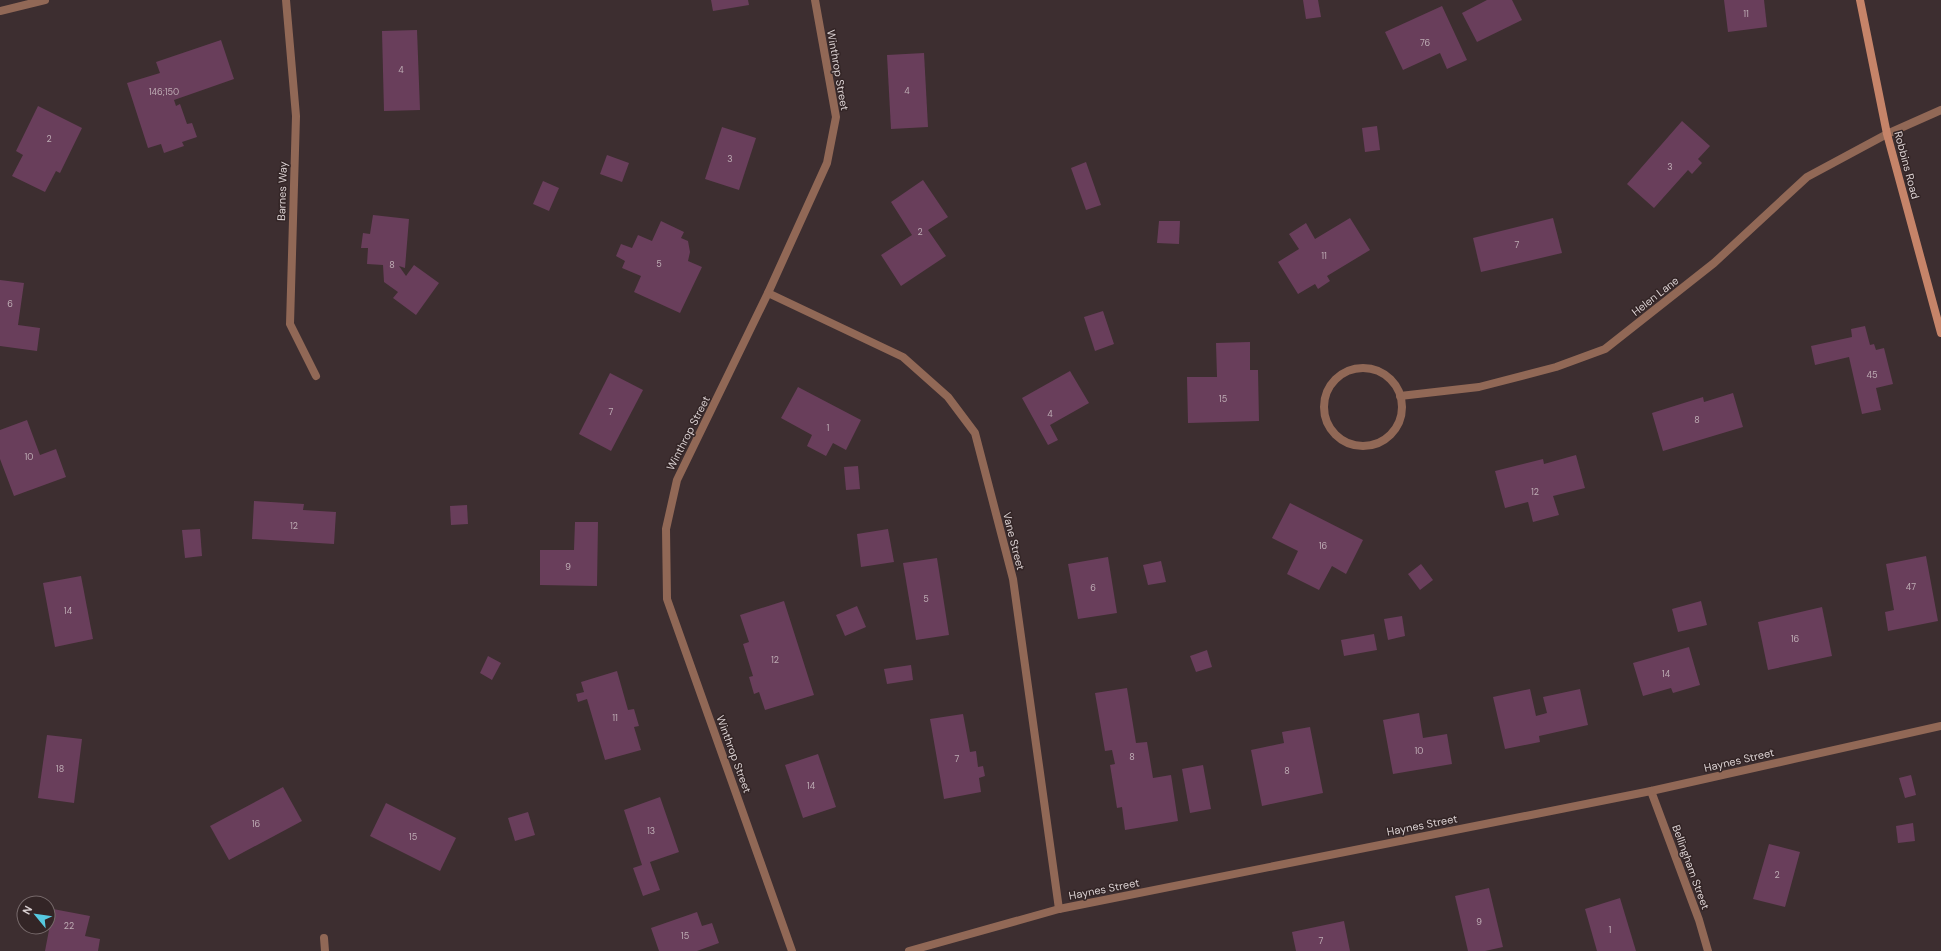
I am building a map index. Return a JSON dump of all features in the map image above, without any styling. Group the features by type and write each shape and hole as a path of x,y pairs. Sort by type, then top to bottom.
{"street":[{"path":"0,12 45,0"},
{"name":"Barnes Way","path":"286,0 296,116 290,324 316,376"},
{"name":"Winthrop Street","path":"792,951 667,599 666,529 677,480 768,293 827,163 836,117 815,0"},
{"name":"Robbins Road","path":"1860,0 1887,134 1941,333"},
{"name":"Helen Lane","path":"1400,396 1479,387 1556,367 1605,349 1714,263 1807,177 1887,134 1941,110"},
{"name":"Vane Street","path":"768,293 903,357 948,397 975,432 1013,579 1059,909"},
{"path":"1364,368 1376,370 1387,376 1395,385 1400,396 1402,410 1398,422 1391,434 1380,442 1368,446 1354,446 1342,441 1332,432 1326,420 1324,407 1326,395 1332,384 1340,375 1352,370 1364,368"},
{"name":"Haynes Street","path":"909,951 1059,909 1651,791 1941,726"},
{"name":"Bellingham Street","path":"1651,791 1699,920 1708,951"},
{"path":"324,938 325,951"}],"building":[{"path":"711,0 748,0 749,5 713,11"},
{"path":"1303,0 1318,0 1321,17 1306,19"},
{"path":"1487,0 1512,0 1522,20 1477,42 1462,13"},
{"path":"1724,0 1764,0 1767,27 1728,32"},
{"path":"1442,6 1467,60 1447,69 1440,53 1403,70 1385,32"},
{"path":"417,30 420,110 384,111 382,31"},
{"path":"221,40 234,79 174,100 176,106 180,104 187,124 192,123 197,137 182,142 184,146 164,153 161,144 148,148 127,83 160,73 156,62"},
{"path":"924,53 928,127 891,129 887,55"},
{"path":"38,106 82,128 60,173 56,171 45,192 12,176 23,155 16,151"},
{"path":"1682,121 1710,146 1698,159 1702,163 1692,174 1688,170 1654,208 1627,184"},
{"path":"1377,126 1380,150 1365,152 1362,128"},
{"path":"722,127 756,138 739,190 705,179"},
{"path":"607,155 629,163 622,182 600,174"},
{"path":"1086,162 1101,205 1086,210 1071,168"},
{"path":"923,180 948,217 928,230 946,256 901,286 881,255 912,235 891,202"},
{"path":"543,181 559,188 549,211 533,204"},
{"path":"373,215 409,219 405,268 399,266 406,276 414,265 439,283 416,315 393,298 398,292 384,282 383,265 367,264 368,248 361,248 363,233 370,234"},
{"path":"1350,218 1370,250 1327,276 1330,281 1318,289 1315,284 1298,294 1278,262 1299,249 1289,234 1306,223 1315,239"},
{"path":"1553,218 1562,253 1481,272 1473,238"},
{"path":"661,221 684,232 681,238 688,241 690,252 688,261 702,267 680,313 634,292 641,276 622,268 625,261 616,256 621,244 632,248 638,235 652,241"},
{"path":"1159,221 1180,221 1179,244 1157,243"},
{"path":"0,280 24,283 18,325 40,328 37,351 0,346"},
{"path":"1103,311 1114,344 1095,351 1084,317"},
{"path":"1865,326 1870,345 1874,344 1876,350 1884,348 1893,384 1876,388 1881,410 1862,414 1849,357 1815,365 1811,346 1852,337 1851,329"},
{"path":"1250,342 1250,370 1258,370 1259,421 1188,423 1187,377 1217,377 1216,343"},
{"path":"1070,371 1089,403 1050,425 1058,440 1048,445 1022,398"},
{"path":"610,373 643,390 611,451 579,434"},
{"path":"798,387 861,420 846,450 833,443 826,456 807,446 812,435 781,418"},
{"path":"1733,393 1743,427 1663,451 1652,413 1703,397 1704,402"},
{"path":"27,420 40,455 56,449 66,477 14,496 0,459 0,430"},
{"path":"1576,455 1585,488 1553,496 1559,515 1533,522 1528,502 1505,508 1495,471 1543,459 1544,464"},
{"path":"858,466 860,489 846,490 844,467"},
{"path":"254,501 304,504 303,510 336,512 334,544 252,539"},
{"path":"1290,503 1363,540 1346,574 1332,566 1319,590 1287,574 1298,551 1272,538"},
{"path":"467,505 468,524 451,525 450,506"},
{"path":"575,522 598,522 597,586 540,585 540,550 574,550"},
{"path":"200,529 202,556 185,558 182,530"},
{"path":"888,529 894,562 861,567 857,534"},
{"path":"1926,556 1938,621 1888,631 1885,612 1894,610 1886,564"},
{"path":"1108,557 1117,613 1078,619 1068,564"},
{"path":"937,558 949,635 916,640 903,563"},
{"path":"1161,561 1166,582 1148,585 1143,565"},
{"path":"1421,564 1433,580 1420,590 1408,574"},
{"path":"81,576 93,639 55,647 43,583"},
{"path":"784,601 814,695 765,710 759,692 754,694 749,677 753,676 743,644 749,642 740,615"},
{"path":"1701,601 1707,625 1678,632 1672,609"},
{"path":"857,606 866,627 845,636 836,615"},
{"path":"1822,607 1832,656 1768,670 1758,622"},
{"path":"1402,616 1405,636 1388,640 1384,619"},
{"path":"1374,634 1377,650 1344,656 1341,640"},
{"path":"1689,647 1700,685 1673,693 1671,688 1643,696 1633,663"},
{"path":"1207,650 1212,667 1196,672 1190,656"},
{"path":"488,656 501,663 492,680 480,673"},
{"path":"911,665 913,680 887,684 884,669"},
{"path":"617,671 628,710 634,709 639,726 634,727 641,750 605,760 587,699 578,702 576,694 584,692 581,682"},
{"path":"1127,688 1136,743 1147,742 1153,778 1171,775 1178,821 1125,830 1122,807 1117,808 1110,765 1115,764 1112,750 1105,751 1095,693"},
{"path":"1530,689 1536,716 1547,713 1543,697 1580,689 1588,725 1539,736 1540,742 1505,749 1493,697"},
{"path":"1419,713 1423,738 1447,734 1452,764 1393,774 1383,720"},
{"path":"963,714 970,752 976,751 978,767 983,766 985,776 979,778 981,792 944,799 930,719"},
{"path":"1310,727 1323,793 1262,806 1251,750 1284,743 1282,732"},
{"path":"47,735 82,739 74,803 38,798"},
{"path":"818,754 836,807 803,818 785,765"},
{"path":"1203,765 1211,809 1190,813 1182,769"},
{"path":"1911,775 1916,795 1905,798 1899,778"},
{"path":"283,787 302,821 229,860 210,826"},
{"path":"660,797 679,852 650,862 660,890 643,896 633,868 642,865 624,810"},
{"path":"386,803 456,838 440,871 370,836"},
{"path":"528,812 535,835 515,841 508,818"},
{"path":"1913,823 1915,841 1898,843 1896,826"},
{"path":"1769,844 1800,852 1785,907 1753,899"},
{"path":"1489,888 1503,947 1485,951 1468,951 1455,896"},
{"path":"1620,898 1636,951 1597,951 1585,909"},
{"path":"56,910 90,916 85,936 100,939 98,951 45,951 48,935 56,935"},
{"path":"697,912 702,926 712,923 719,943 697,951 659,951 651,928"},
{"path":"1344,921 1350,951 1296,951 1292,932"}]}
